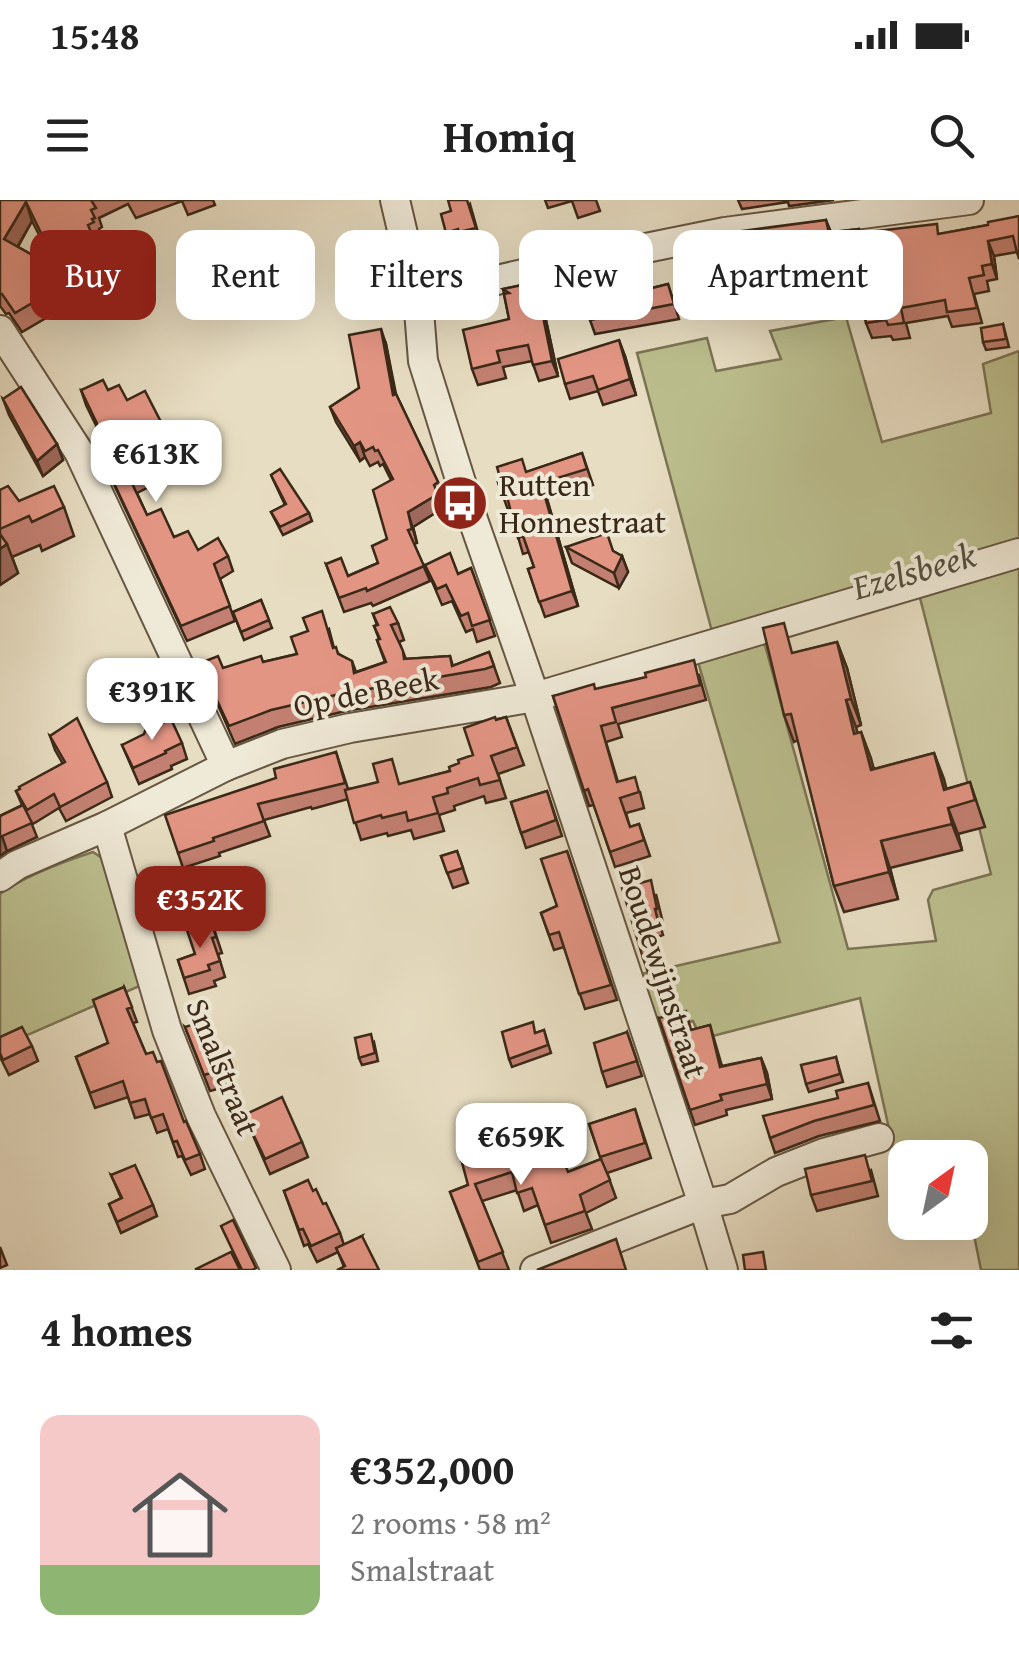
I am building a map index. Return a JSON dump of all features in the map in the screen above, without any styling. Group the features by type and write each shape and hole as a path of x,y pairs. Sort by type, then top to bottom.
{"street":[{"name":"Boudewijnstraat","path":"395,200 402,230"},
{"path":"499,280 725,232 969,200"},
{"name":"Boudewijnstraat","path":"419,320 422,360 470,511 722,1270"},
{"path":"0,330 79,452 226,766"},
{"path":"534,696 1019,554"},
{"name":"Op de Beek","path":"0,877 17,865 107,826 226,766 282,744 534,696"},
{"name":"Smalstraat","path":"107,826 166,1030 201,1116 276,1270"},
{"path":"535,1270 703,1204 730,1199 776,1172 824,1153 879,1138"}],"green space":[{"path":"847,320 882,442 991,413 983,364 1019,351 1019,545 713,635 637,353 707,338 716,371 781,359 770,331"},
{"path":"1019,561 1019,1270 981,1270 975,1240 988,1240 988,1140 891,1140 860,998 701,1039 693,1021 656,1031 637,975 780,942 696,655 762,634 848,949 936,941 928,900 933,890 991,874 918,590"},
{"path":"93,852 108,862 144,984 0,1047 0,894 33,875"}],"building":[{"path":"0,200 91,200 96,208 91,210 95,218 88,225 90,230 40,230 26,202 4,239 30,254 30,304 15,313 2,294"},
{"path":"448,200 467,200 476,228 445,230 441,214 451,211"},
{"path":"1019,216 1019,253 1013,236 988,241 992,264 982,266 984,275 969,278 977,308 947,312 945,300 903,308 903,230 886,230 937,224 938,234"},
{"path":"826,220 828,230 750,230"},
{"path":"668,284 673,304 653,308 653,288"},
{"path":"519,286 519,320 544,320 552,361 533,365 528,345 497,351 500,362 472,369 463,330 509,319 504,294 509,293 503,289"},
{"path":"903,318 904,323 888,325 886,320"},
{"path":"1003,324 1006,339 983,342 981,328"},
{"path":"381,329 393,395 396,394 438,482 434,485 438,494 408,512 412,529 408,530 424,566 367,591 366,588 339,598 326,564 341,558 348,576 378,563 372,546 387,539 373,490 393,479 378,450 373,447 365,451 360,442 354,446 330,407 359,388 349,335"},
{"path":"619,340 630,379 598,390 593,376 565,384 558,359"},
{"path":"103,380 108,390 119,385 127,400 145,391 162,424 163,431 157,434 160,441 150,446 160,465 130,479 147,515 161,509 174,537 188,531 198,550 218,538 228,556 214,564 230,606 181,626 105,464 114,459 81,390"},
{"path":"21,387 57,444 37,461 3,399"},
{"path":"582,453 587,469 541,483 572,591 539,602 528,569 534,567 523,536 518,538 506,493 502,495 497,467 522,459 526,472"},
{"path":"280,469 309,513 280,527 271,512 286,504 271,475"},
{"path":"8,486 19,501 54,486 64,507 32,522 29,516 0,529 0,490"},
{"path":"607,533 613,551 622,556 614,573 566,547"},
{"path":"450,553 458,574 471,568 490,620 472,626 468,613 461,616 446,585 437,589 425,565"},
{"path":"261,600 269,620 241,632 233,612"},
{"path":"390,607 398,623 391,625 404,659 450,656 452,666 489,652 494,666 340,694 271,710 229,726 205,675 208,674 203,662 218,656 223,668 261,656 263,662 297,654 291,637 308,631 303,618 322,611 333,648 352,661 354,673 386,662 373,614"},
{"path":"784,623 792,653 837,642 851,699 846,700 854,734 861,732 871,770 934,753 944,790 970,782 975,800 948,808 952,824 881,841 889,872 834,886 791,714 784,715 763,628"},
{"path":"694,660 700,685 612,708 616,722 601,726 617,782 635,777 639,792 620,798 630,827 639,824 644,840 610,852 588,789 584,791 553,696 594,684 595,689 646,677 645,673"},
{"path":"506,717 517,747 491,756 500,780 480,785 478,778 447,788 448,793 433,797 438,813 408,821 406,812 354,823 345,790 378,782 373,764 392,759 399,784 450,771 449,767 458,760 473,755 464,728"},
{"path":"77,718 107,782 60,807 54,794 27,810 16,791 65,762 50,736"},
{"path":"150,718 163,723 171,719 182,743 133,768 122,745 144,734"},
{"path":"336,752 345,783 258,804 264,821 178,853 165,815 276,778 274,769"},
{"path":"547,791 556,820 521,833 511,802"},
{"path":"23,805 32,823 0,837 0,816"},
{"path":"457,851 463,868 447,873 441,856"},
{"path":"567,851 611,985 579,994 559,932 549,935 541,913 557,906 541,859"},
{"path":"651,880 658,921 650,924 659,953 643,958 622,888"},
{"path":"212,923 216,937 212,938 220,961 208,965 210,970 184,978 178,960 195,954 187,930"},
{"path":"124,987 132,1007 127,1009 146,1054 153,1052 157,1062 161,1061 200,1154 185,1160 177,1141 173,1142 163,1114 151,1118 145,1099 130,1103 123,1081 90,1093 76,1057 108,1043 93,1000"},
{"path":"686,1011 691,1030 710,1025 720,1067 761,1058 767,1084 720,1095 722,1100 690,1110 659,1018"},
{"path":"201,1022 208,1046 214,1044 216,1053 226,1051 229,1068 204,1075 185,1027"},
{"path":"533,1022 535,1033 544,1030 548,1045 509,1059 502,1032"},
{"path":"22,1027 32,1046 3,1060 0,1037"},
{"path":"627,1032 637,1061 602,1072 594,1043"},
{"path":"371,1034 375,1053 359,1058 355,1038"},
{"path":"836,1057 840,1074 806,1084 801,1065"},
{"path":"868,1083 874,1105 770,1138 763,1116 838,1098 836,1091"},
{"path":"282,1097 302,1142 265,1159 244,1115"},
{"path":"635,1109 645,1143 600,1157 589,1124"},
{"path":"514,1127 525,1160 550,1151 553,1161 562,1157 568,1172 601,1159 610,1180 580,1195 585,1211 545,1225 532,1188 517,1193 512,1172 475,1184 503,1252 478,1262 450,1192 468,1185 460,1155 503,1142 505,1152 508,1151 503,1130"},
{"path":"865,1155 872,1181 811,1195 805,1169"},
{"path":"135,1165 153,1205 117,1222 109,1204 122,1198 111,1175"},
{"path":"308,1180 326,1203 340,1233 311,1246 303,1229 299,1230 284,1191"},
{"path":"233,1220 256,1268 252,1270 242,1270 221,1226"},
{"path":"362,1236 379,1270 337,1270 345,1266 336,1248"},
{"path":"616,1239 626,1270 537,1270"},
{"path":"231,1252 240,1270 196,1270 196,1269"},
{"path":"763,1252 766,1270 745,1270 743,1255"}],"place":[{"name":"Rutten Honnestraat","path":"460,503"}],"water label":[{"name":"Ezelsbeek","path":"914,571"}]}
